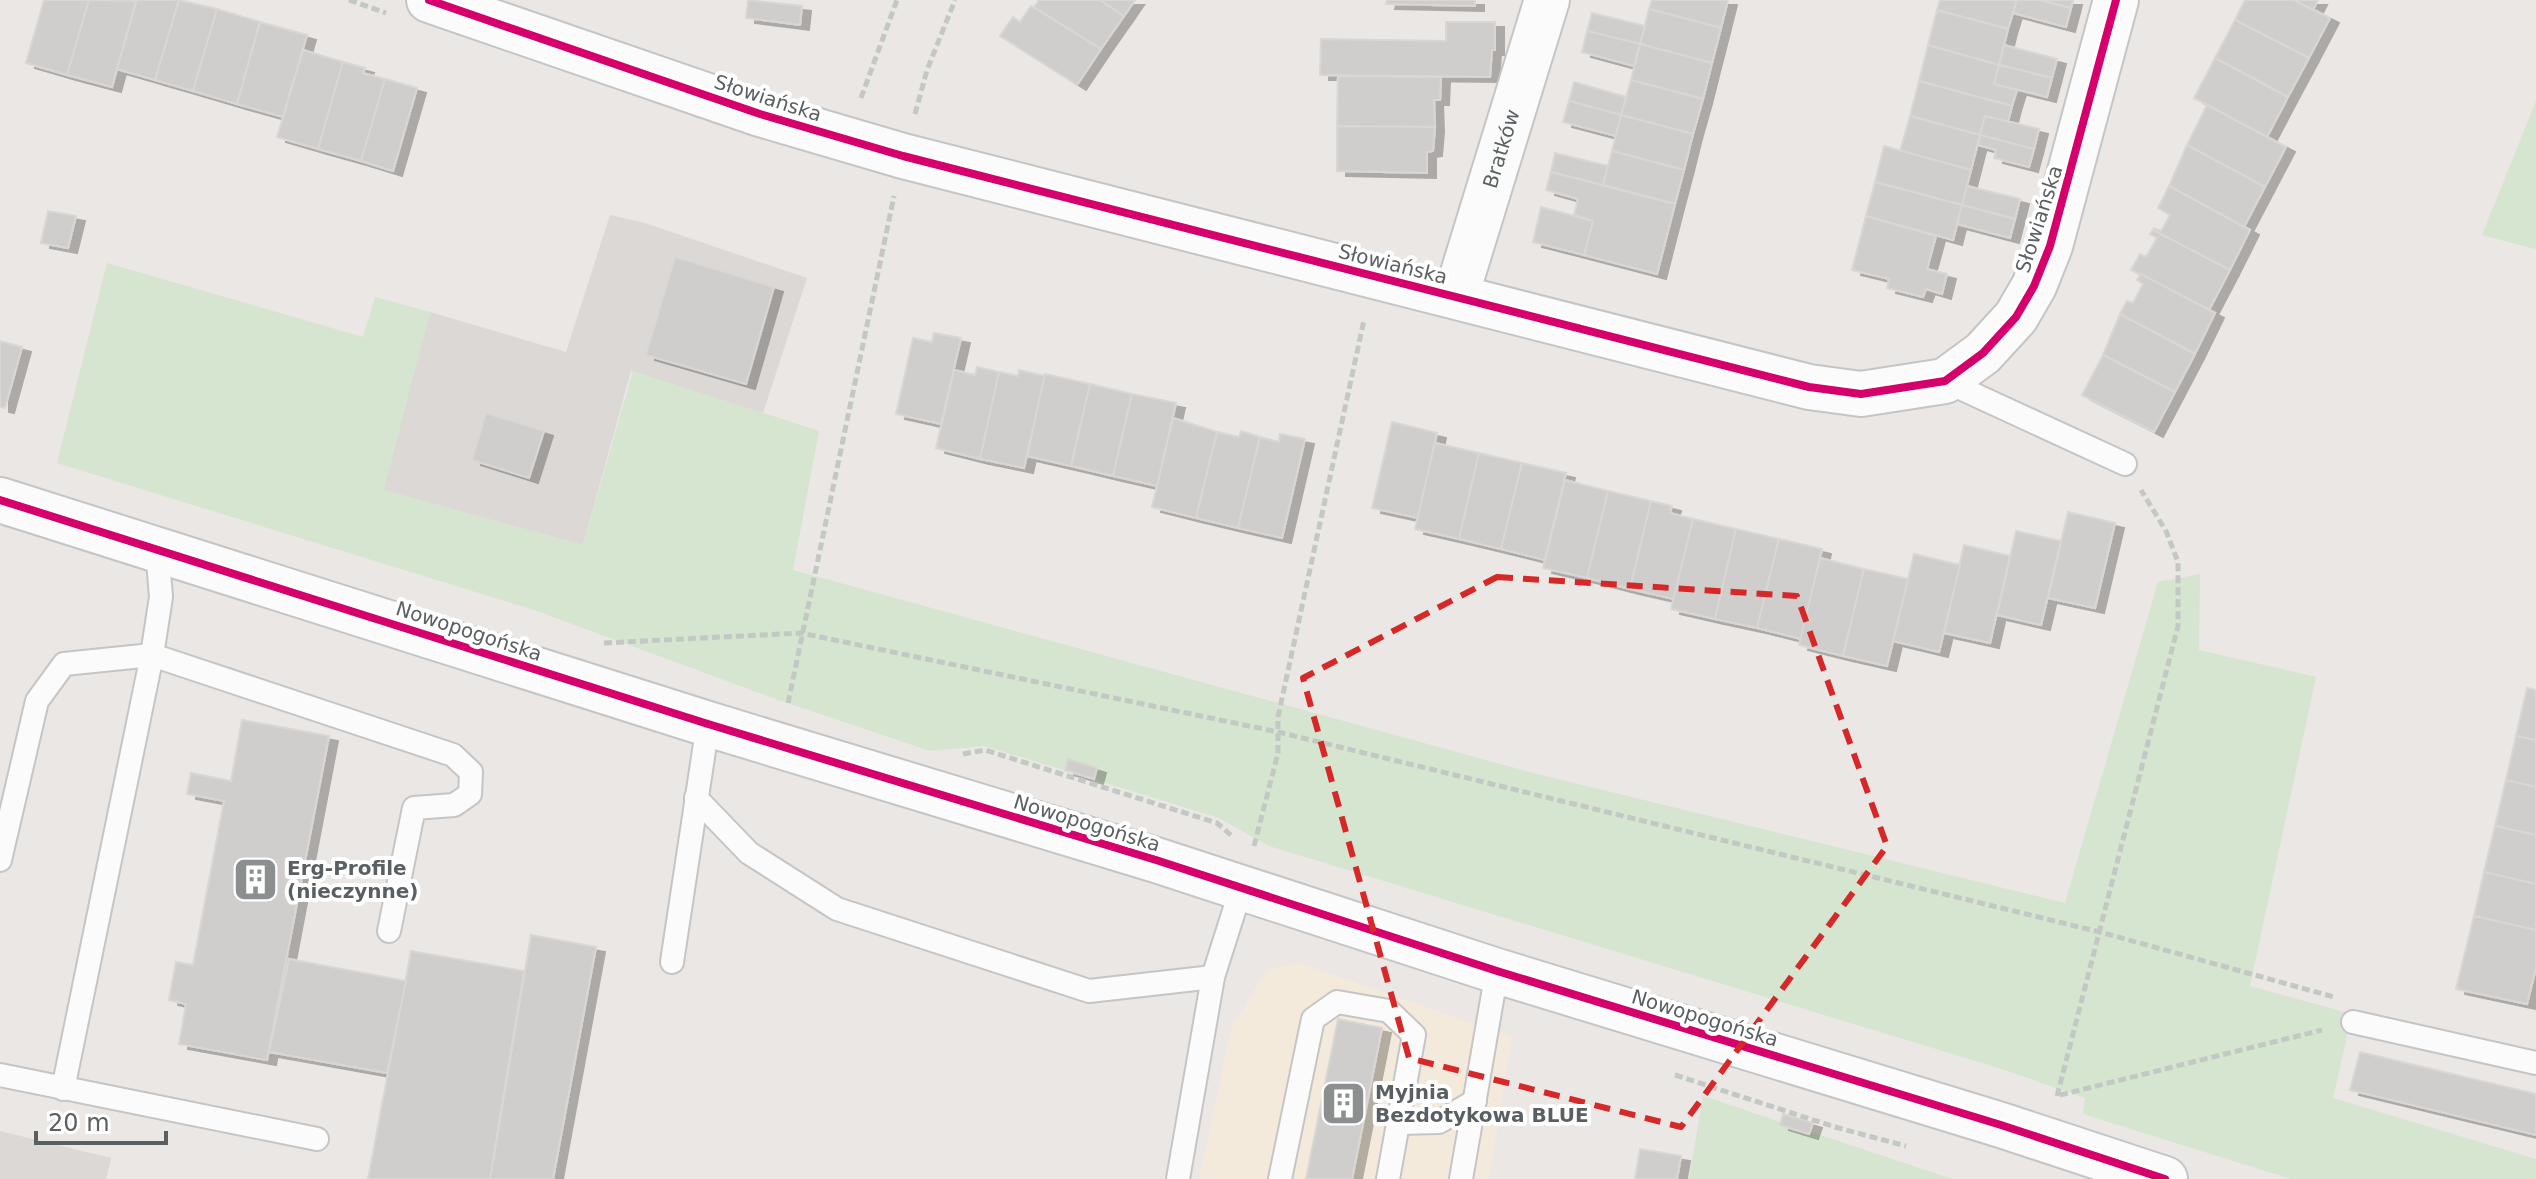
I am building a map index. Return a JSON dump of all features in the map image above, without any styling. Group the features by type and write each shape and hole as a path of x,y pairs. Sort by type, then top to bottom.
{"street":[{"name":"Bratków","path":"1456,296 1547,0"},
{"name":"Słowiańska","path":"450,3 760,114 913,141 1373,276 1809,387 1861,394 1945,381 1983,353 2016,317 2034,286 2050,246 2116,0"},
{"name":"Nowopogońska","path":"0,500 1497,971 2001,1125 2159,1178"}],"lane":[{"path":"1945,381 2125,464"},
{"path":"63,1089 152,655 161,597 157,549"},
{"path":"0,860 37,701 64,664 152,655 453,755 471,772 470,794 454,805 414,808 389,931"},
{"path":"672,962 708,724"},
{"path":"696,798 749,853 837,909 1089,991 1213,977"},
{"path":"1178,1179 1213,977 1241,889"},
{"path":"1461,1179 1497,971"},
{"path":"1280,1179 1313,1019 1337,1002 1389,1011 1414,1035 1388,1179"},
{"path":"2353,1022 2536,1063"},
{"path":"0,1075 317,1139"},
{"path":"1399,1123 1439,1122 1475,1101"}],"path":[{"path":"786,712 801,633 913,141 915,115 927,70 955,0"},
{"path":"860,100 870,103"},
{"path":"904,112 915,115"},
{"path":"1241,889 1278,753 1281,702 1373,276"},
{"path":"2057,1096 2178,626 2178,562 2170,541 2125,464"},
{"path":"599,643 801,633 1278,732 2100,932 2346,1000"},
{"path":"1013,759 1019,767"},
{"path":"1163,812 1175,809"},
{"path":"2043,1092 2057,1096 2353,1022"}],"highlighted area":[{"path":"1497,577 1797,596 1887,846 1681,1127 1409,1058 1303,678"}],"shaded area":[{"path":"610,215 645,223 807,278 763,413 631,371 583,545 383,490 430,312 566,352"},
{"path":"1299,963 1512,1037 1489,1179 1199,1179 1232,1025 1268,969"},
{"path":"0,1131 111,1158 106,1179 0,1179"}],"green space":[{"path":"2536,101 2536,248 2535,249 2482,235"},
{"path":"107,263 363,337 375,297 430,312 384,490 583,545 633,371 819,431 793,570 1533,773 2065,903 2158,582 2200,574 2199,650 2316,677 2250,986 2352,1014 2333,1098 2536,1159 2536,1179 2291,1179 2083,1114 2085,1098 2005,1070 1269,846 1219,818 985,746 930,751 773,698 534,610 57,463"},
{"path":"1703,1096 1952,1179 1689,1179"}],"building":[{"path":"44,0 89,0 67,75 26,63"},
{"path":"89,0 136,1 112,87 67,75"},
{"path":"137,0 179,0 155,80 117,69"},
{"path":"179,0 217,9 193,91 155,80"},
{"path":"748,0 802,6 800,25 746,18"},
{"path":"1039,0 1100,0 1124,16 1101,49 1034,7"},
{"path":"1100,0 1135,0 1124,16"},
{"path":"1387,0 1475,0 1475,6 1386,4"},
{"path":"1652,0 1728,0 1721,28 1649,9"},
{"path":"1940,0 2017,0 2008,29 1937,10"},
{"path":"2017,0 2040,0 2071,8 2066,27 2013,13"},
{"path":"2040,0 2073,0 2071,8"},
{"path":"2245,0 2294,0 2330,18 2309,58 2235,20"},
{"path":"2294,0 2318,0 2313,10"},
{"path":"1031,6 1101,49 1077,85 1000,36 1013,17 1020,22"},
{"path":"217,9 260,22 237,104 193,91"},
{"path":"1649,9 1721,28 1712,63 1640,44"},
{"path":"1937,10 2008,29 1999,65 1928,45"},
{"path":"1592,13 1645,26 1640,44 1587,31"},
{"path":"2235,20 2309,58 2288,97 2215,58"},
{"path":"260,22 307,35 283,117 237,104"},
{"path":"1446,22 1495,22 1495,50 1492,50 1490,77 1320,75 1321,39 1446,41"},
{"path":"1587,31 1640,44 1634,66 1582,52"},
{"path":"1640,44 1712,63 1703,99 1631,80"},
{"path":"1928,45 1999,65 1994,84 2017,90 2012,106 1919,81"},
{"path":"2004,45 2057,59 2052,78 1999,65"},
{"path":"303,50 343,62 318,149 277,137"},
{"path":"2215,58 2288,97 2267,137 2194,98"},
{"path":"343,62 365,68 363,73 385,79 361,161 318,149"},
{"path":"1999,65 2052,78 2047,97 1994,84"},
{"path":"1338,76 1441,77 1440,100 1434,100 1435,127 1337,126"},
{"path":"385,79 417,88 393,171 361,161"},
{"path":"1631,80 1703,99 1693,134 1621,115"},
{"path":"1919,81 2012,106 2008,122 1985,116 1980,135 1910,116"},
{"path":"1574,82 1626,97 1621,115 1569,101"},
{"path":"1569,101 1621,115 1616,136 1563,122"},
{"path":"2207,105 2286,147 2265,187 2187,145"},
{"path":"1621,115 1693,134 1684,170 1612,151"},
{"path":"1910,116 1980,135 1971,170 1900,151"},
{"path":"1985,116 2039,129 2034,149 1980,135"},
{"path":"1337,126 1435,127 1433,151 1427,152 1427,173 1337,171"},
{"path":"1980,135 2034,149 2029,167 1994,158 1996,150 1978,145"},
{"path":"2187,145 2265,187 2244,227 2169,186"},
{"path":"1884,146 1971,170 1962,205 1875,182"},
{"path":"1612,151 1684,170 1675,204 1603,185"},
{"path":"1555,153 1608,166 1603,185 1551,172"},
{"path":"1551,172 1675,204 1657,274 1584,255 1593,221 1574,215 1578,199 1546,190"},
{"path":"1875,182 1962,205 1953,240 1866,216"},
{"path":"1967,186 2020,199 2015,219 1962,205"},
{"path":"2169,186 2250,230 2230,270 2153,230 2161,231 2170,215 2158,208"},
{"path":"1962,205 2015,219 2010,238 1957,224"},
{"path":"1541,207 1593,221 1584,255 1533,242"},
{"path":"48,211 76,216 68,248 41,243"},
{"path":"1866,216 1936,236 1927,269 1947,274 1942,294 1926,289 1923,297 1887,288 1889,279 1852,270"},
{"path":"2153,230 2230,270 2209,310 2131,270 2140,254 2146,257 2157,238 2150,234"},
{"path":"675,257 774,287 746,384 646,355"},
{"path":"2141,274 2215,313 2195,354 2120,314 2127,301 2133,303 2143,284 2137,280"},
{"path":"2120,314 2195,354 2175,392 2103,355"},
{"path":"934,333 961,338 941,424 896,414 913,338 932,342"},
{"path":"0,341 22,347 5,408 0,407"},
{"path":"2103,355 2175,392 2154,432 2082,395"},
{"path":"977,367 999,372 980,459 936,448 954,370 975,375"},
{"path":"1019,370 1045,376 1024,468 980,459 999,372 1018,376"},
{"path":"1045,374 1090,384 1071,466 1027,456"},
{"path":"1090,384 1132,394 1113,476 1071,466"},
{"path":"1132,394 1176,403 1157,486 1113,476"},
{"path":"486,413 544,431 529,478 472,460"},
{"path":"1173,418 1217,432 1196,518 1152,507"},
{"path":"1392,422 1437,433 1418,518 1372,508"},
{"path":"1241,431 1260,437 1238,528 1196,518 1217,432 1239,437"},
{"path":"1280,434 1305,439 1282,538 1238,528 1260,437 1279,442"},
{"path":"1435,443 1479,453 1459,539 1415,529"},
{"path":"1479,453 1522,463 1501,549 1459,539"},
{"path":"1522,463 1566,473 1545,560 1501,549"},
{"path":"1565,480 1608,491 1587,578 1543,568"},
{"path":"1608,491 1651,501 1630,589 1587,578"},
{"path":"1651,501 1672,506 1670,513 1693,519 1674,599 1630,589"},
{"path":"2068,512 2115,523 2095,608 2048,598"},
{"path":"1693,519 1736,529 1715,619 1671,609"},
{"path":"1736,529 1779,539 1757,628 1715,619"},
{"path":"2016,531 2061,541 2041,625 1997,615"},
{"path":"1779,539 1822,549 1801,639 1757,628"},
{"path":"1964,545 2010,556 1990,643 1944,633"},
{"path":"1914,554 1960,565 1939,652 1893,641"},
{"path":"1820,558 1864,569 1843,656 1799,645"},
{"path":"1864,569 1908,579 1887,666 1843,656"},
{"path":"2527,688 2536,690 2536,740 2516,736"},
{"name":"Erg-Profile (nieczynne)","path":"242,720 329,736 267,1060 179,1044 186,1004 169,1000 176,962 193,965 224,801 187,794 191,773 231,781"},
{"path":"2516,736 2536,740 2536,787 2506,780"},
{"path":"1068,759 1097,768 1094,779 1065,770"},
{"path":"2506,780 2536,787 2536,835 2495,826"},
{"path":"2495,826 2536,835 2536,884 2484,872"},
{"path":"2484,872 2536,884 2536,930 2474,916"},
{"path":"2474,916 2536,930 2536,968 2527,1004 2456,989"},
{"path":"531,935 596,947 553,1179 490,1179"},
{"path":"411,951 524,971 490,1179 368,1179"},
{"path":"289,959 406,981 387,1073 269,1052"},
{"name":"Myjnia Bezdotykowa BLUE","path":"1338,1019 1382,1028 1352,1179 1306,1179"},
{"path":"2360,1052 2536,1094 2536,1135 2350,1090"},
{"path":"1783,1114 1813,1123 1809,1134 1780,1125"},
{"path":"1640,1149 1681,1156 1677,1179 1635,1179"}],"cycle path":[{"path":"429,0 760,114 903,156 1809,387 1861,394 1945,381 1983,353 2016,317 2034,286 2050,246 2116,0"},
{"path":"0,500 708,724 1156,860 1497,971 2001,1125 2165,1179"}],"place":[{"name":"Erg-Profile (nieczynne)","path":"256,880"},
{"name":"Myjnia Bezdotykowa BLUE","path":"1344,1104"}]}
